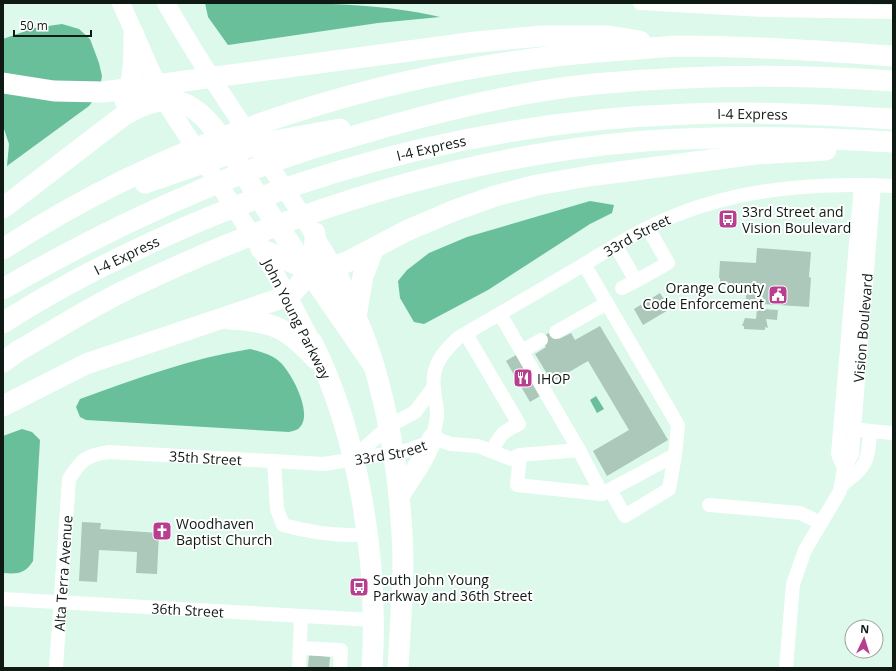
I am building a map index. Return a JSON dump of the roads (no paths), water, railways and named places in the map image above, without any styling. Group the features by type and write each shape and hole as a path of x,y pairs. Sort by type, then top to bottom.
{"highway":[{"path":"108,128 124,104 131,85 134,69 134,35"},
{"path":"3,82 59,91 103,92 239,75 453,44 541,36 609,36 676,46"},
{"path":"78,204 148,182 233,151 271,131 342,98 461,70 548,57 676,46 783,49 893,56"},
{"name":"I-4 Express","path":"3,289 64,253 184,197 304,151 437,112 524,95 594,84 769,76 893,81"},
{"path":"3,208 136,108 148,103 164,100 176,101 190,106 204,117 214,128 374,366"},
{"path":"3,249 78,204 172,158 271,131 437,112"},
{"name":"I-4 Express","path":"3,323 62,286 118,258 198,222 259,197 317,177 448,143 518,130 584,121 686,114 750,113 893,119"},
{"path":"3,362 18,351 128,288 236,241 335,205 460,169 609,145 688,138 783,136 893,142"},
{"path":"261,249 309,270 334,268 406,231 453,211 495,196 537,185 589,176 756,154 893,148"},
{"path":"3,406 86,364 218,318 288,296 297,289 309,270 315,246 314,233"},
{"path":"356,317 363,276 374,248"},
{"path":"334,268 356,317 374,366 389,426 399,496 403,556 398,668"},
{"path":"218,318 249,320 269,324 281,329 296,338 325,368"},
{"name":"John Young Parkway","path":"312,342 325,368 353,458 366,534 373,620 372,668"},
{"path":"399,496 421,462 433,438"}],"main road":[{"name":"John Young Parkway","path":"121,3 164,100 261,249 312,342"},
{"path":"170,7 191,47 314,233 334,268"}],"street":[{"path":"640,3 893,12"},
{"name":"Vision Boulevard","path":"786,668 793,584 805,550 840,491 844,469 852,454 868,185"},
{"name":"Vision Boulevard","path":"844,469 838,454 868,185"},
{"name":"33rd Street","path":"353,458 393,453 417,448 433,438 437,416 433,388 434,372 438,360 444,351 466,334 648,228 694,209 740,196 803,186 893,186"},
{"path":"622,288 668,263 648,228"},
{"path":"616,246 636,281"},
{"path":"500,314 579,450 606,492 625,516 670,489 678,425 584,264"},
{"path":"556,332 607,303"},
{"path":"466,334 519,424 504,431 499,436 492,451"},
{"path":"522,351 541,340"},
{"name":"33rd Street","path":"353,458 389,426 415,412 433,388"},
{"path":"854,429 893,433"},
{"path":"841,486 863,469 868,458 870,431"},
{"path":"433,438 451,444 478,446 511,459 520,455 579,450"},
{"name":"35th Street","path":"69,479 81,461 95,454 109,452 324,464 353,458"},
{"path":"520,455 517,485 606,492 675,455"},
{"path":"274,461 277,509 283,525 301,530 353,535 366,534"},
{"name":"Alta Terra Avenue","path":"56,668 69,479"},
{"path":"709,506 800,513 823,520"},
{"name":"36th Street","path":"3,599 373,620"},
{"path":"299,668 301,616"},
{"path":"300,648 341,650 340,668"}],"place":[{"name":"33rd Street and Vision Boulevard","path":"728,219"},
{"name":"Orange County Code Enforcement","path":"778,295"},
{"name":"IHOP","path":"523,378"},
{"name":"Woodhaven Baptist Church","path":"162,531"},
{"name":"South John Young Parkway and 36th Street","path":"359,587"}]}
